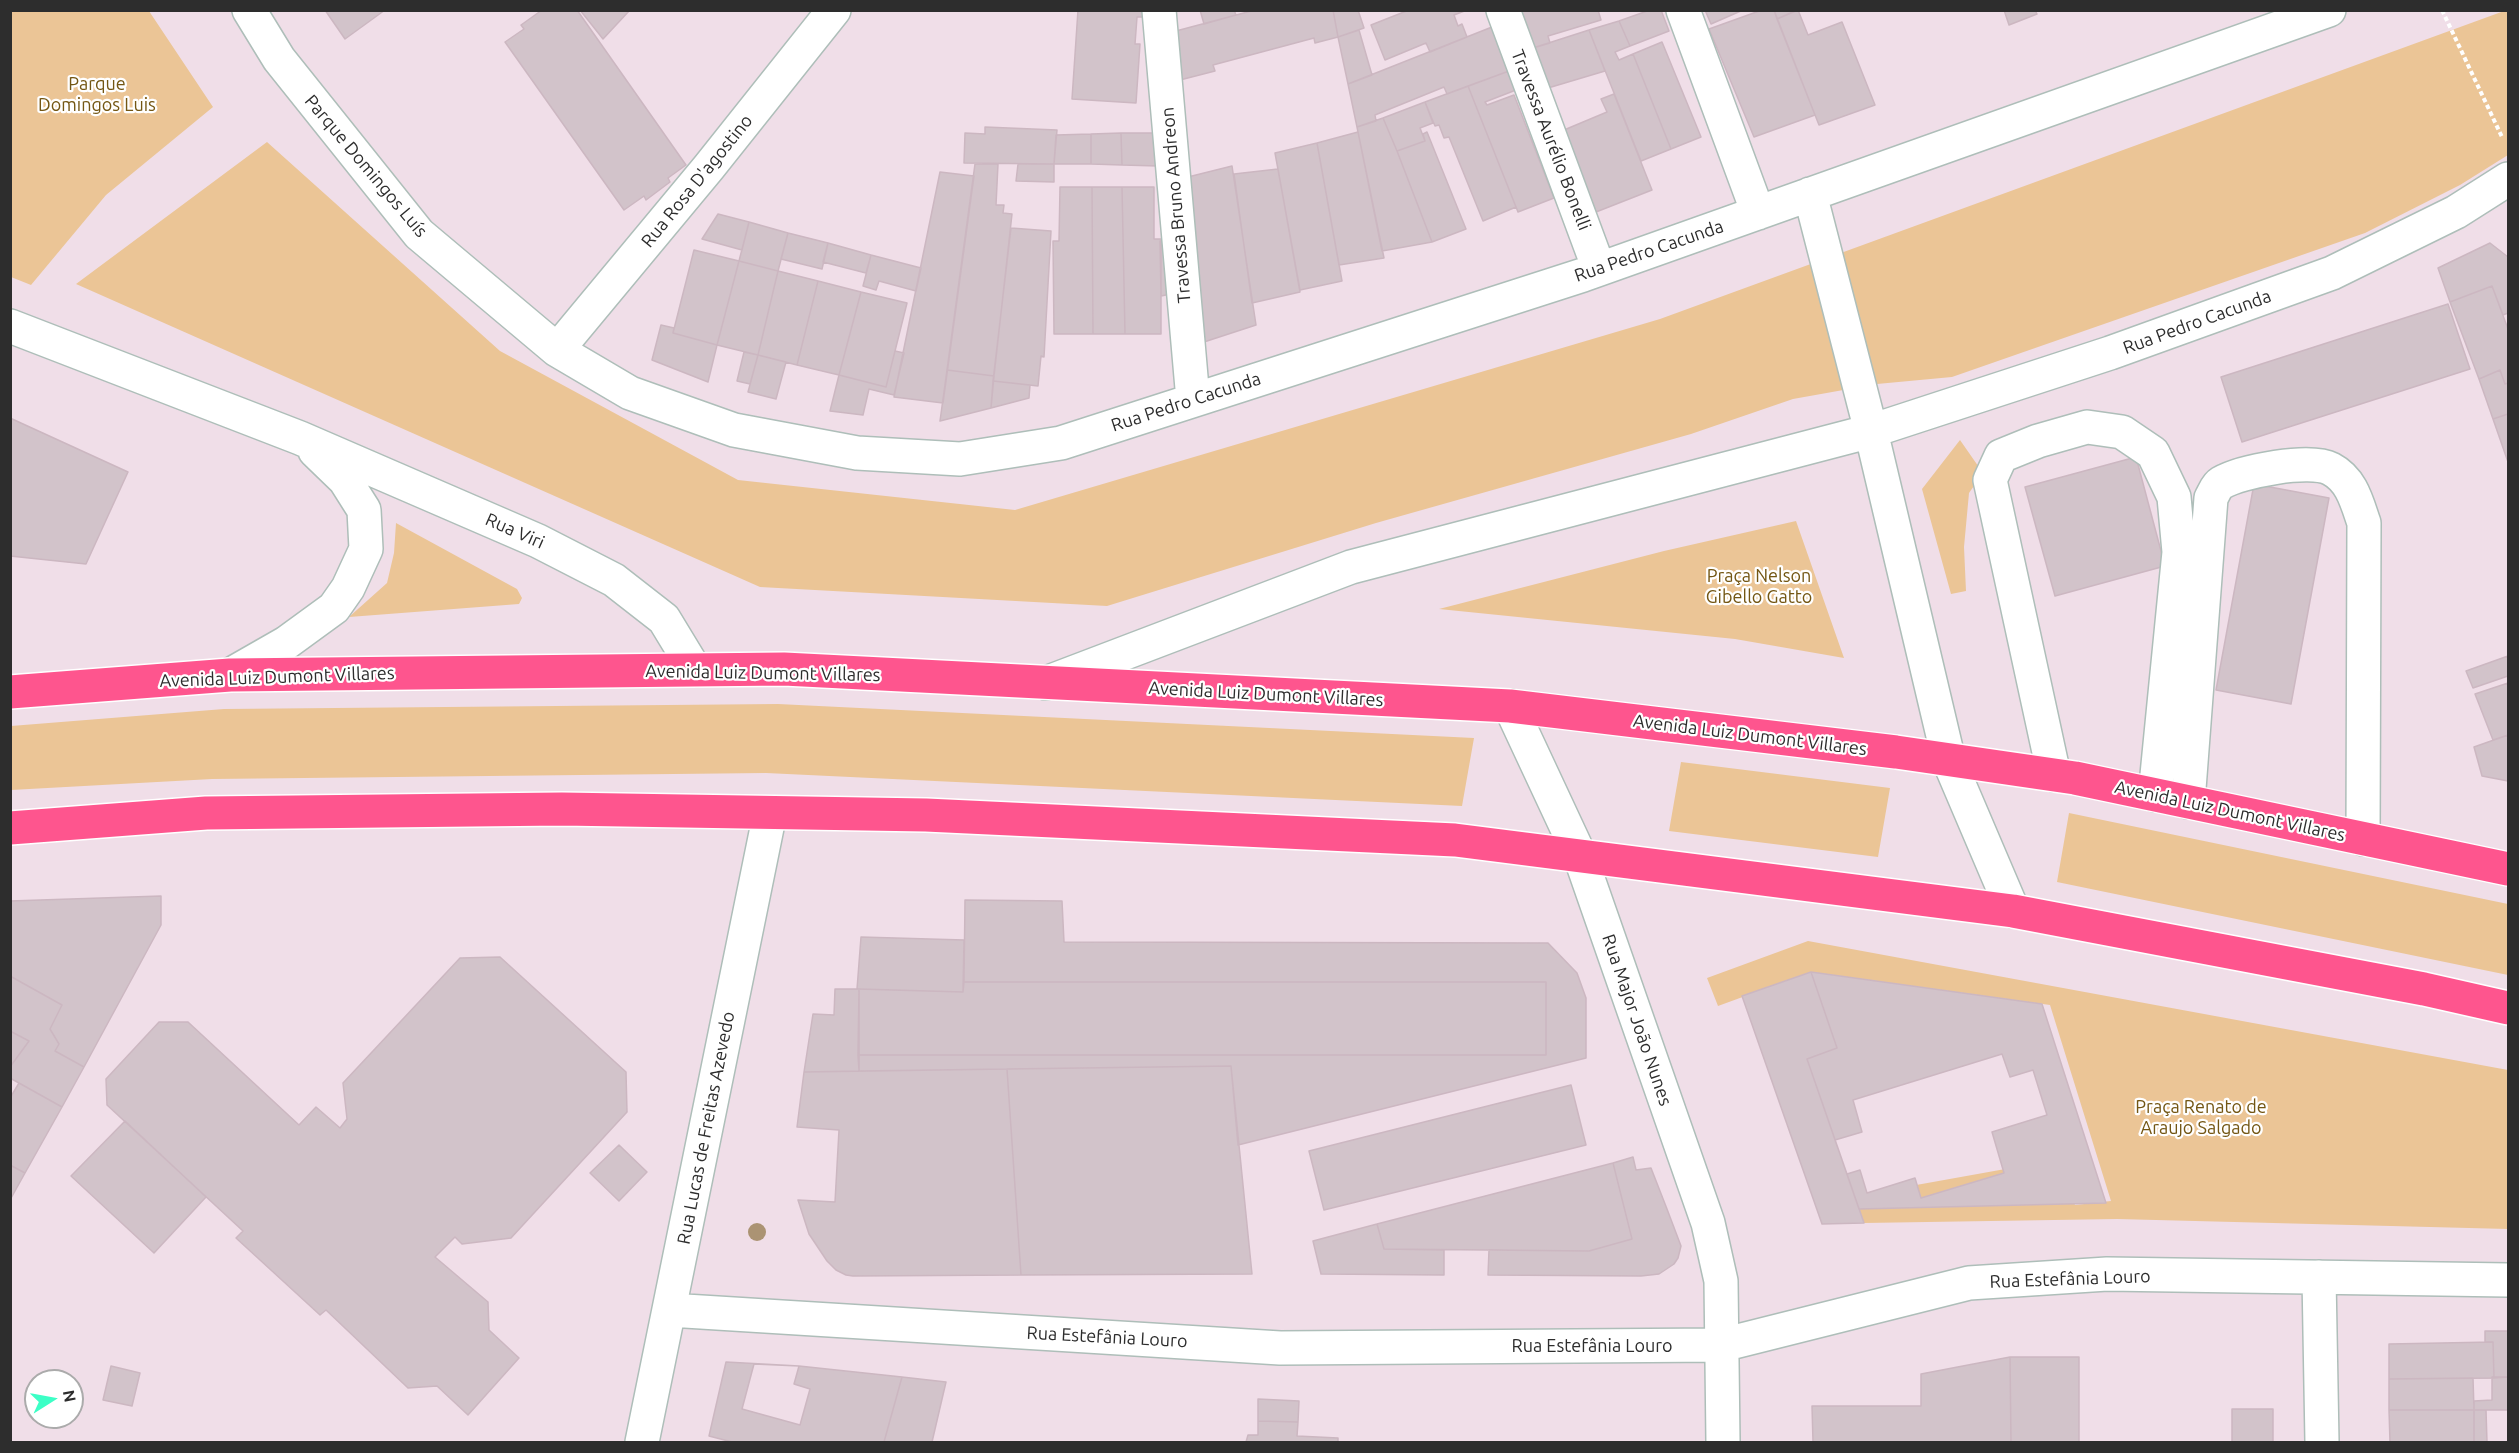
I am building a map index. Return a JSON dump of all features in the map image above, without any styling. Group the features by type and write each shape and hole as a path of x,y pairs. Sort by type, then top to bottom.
{"main road":[{"name":"Avenida Luiz Dumont Villares","path":"10,692 230,675 784,669 1510,706 1827,744 2054,775 2508,869"},
{"path":"10,828 206,813 562,809 926,815 1455,840 2013,911 2508,1008"}],"street":[{"name":"Parque Domingos Luís","path":"249,10 279,59 419,234 557,350"},
{"name":"Rua Rosa D'agostino","path":"557,350 709,167 834,10"},
{"name":"Travessa Bruno Andreon","path":"1160,10 1193,400"},
{"name":"Travessa Aurélio Bonelli","path":"1503,10 1599,269"},
{"path":"1683,10 1758,213"},
{"name":"Rua Pedro Cacunda","path":"557,350 630,393 683,413 734,430 857,453 960,459 1061,442 1599,269 2329,10"},
{"name":"Rua Pedro Cacunda","path":"1046,683 1350,567 1871,431 2110,353 2332,273 2456,212 2508,179"},
{"path":"1810,194 1871,431 1949,761 2013,911"},
{"name":"Rua Viri","path":"10,326 300,438 538,541 614,580 664,619 695,670"},
{"path":"2054,775 1990,480 2001,456 2038,441 2087,427 2122,432 2153,453 2174,497 2178,552 2155,795"},
{"name":"Rua Viri","path":"230,675 286,643 334,608 348,588 366,549 364,510 345,480 300,438"},
{"path":"2188,802 2211,498 2219,484 2251,472 2291,465 2330,468 2350,486 2364,524 2363,838"},
{"name":"Rua Major João Nunes","path":"1510,706 1580,856 1708,1223 1721,1281 1723,1443"},
{"name":"Rua Lucas de Freitas Azevedo","path":"642,1443 770,813"},
{"name":"Rua Estefânia Louro","path":"669,1310 1280,1348 1722,1345 1969,1283 2098,1275 2508,1280"},
{"path":"2319,1277 2322,1443"}],"path":[{"path":"2442,10 2503,141"}],"green space":[{"name":"Parque Domingos Luis","path":"10,11 149,11 213,107 106,195 31,285 11,277"},
{"path":"2508,11 2508,155 2460,185 2365,233 1952,377 1877,384 1793,399 1691,434 1376,523 1107,606 760,587 76,284 267,142 500,351 738,480 1015,510 1660,319"},
{"path":"1960,440 1983,473 1969,493 1964,547 1966,591 1951,594 1922,489"},
{"name":"Praça Nelson Gibello Gatto","path":"1796,521 1844,658 1735,639 1439,609 1664,551"},
{"path":"396,523 517,589 522,598 519,604 349,617 387,583 394,553"},
{"path":"778,704 1474,738 1462,806 766,773 212,779 11,790 11,726 224,709"},
{"path":"1681,762 1890,788 1878,857 1669,831"},
{"path":"2069,813 2508,904 2508,975 2057,882"},
{"name":"Praça Renato de Araujo Salgado","path":"1808,941 2508,1070 2508,1229 2117,1219 1864,1223 1855,1196 2061,1159 2075,1205 2111,1201 2050,1005 1811,972 1718,1006 1707,978"}],"building":[{"path":"325,10 385,10 345,39"},
{"path":"542,10 577,10 686,165 668,178 670,182 646,200 644,196 624,210 505,42 524,29 521,25"},
{"path":"580,10 630,10 603,39"},
{"path":"1078,10 1143,10 1143,17 1137,17 1135,44 1140,44 1136,103 1072,99"},
{"path":"1200,10 1234,10 1236,15 1204,24"},
{"path":"1255,10 1333,10 1338,37 1315,43 1314,38 1213,65 1215,71 1180,80 1176,31"},
{"path":"1333,10 1358,10 1364,28 1338,37"},
{"path":"1409,10 1467,10 1454,15 1458,26 1462,24 1467,37 1430,52 1426,43 1385,60 1371,25"},
{"path":"1518,10 1598,10 1601,20 1548,36 1550,43 1533,48"},
{"path":"1650,10 1661,10 1669,31 1630,46 1619,21"},
{"path":"1705,10 1743,10 1711,24"},
{"path":"1762,10 1774,10 1815,115 1754,137 1709,29"},
{"path":"1774,10 1797,10 1777,19"},
{"path":"1798,10 1808,35 1842,22 1875,105 1819,125 1777,19"},
{"path":"2004,10 2035,10 2037,14 2009,25"},
{"path":"1619,21 1630,46 1615,52 1619,60 1633,54 1671,149 1641,161 1589,30"},
{"path":"1492,27 1509,71 1447,94 1444,87 1375,115 1376,121 1357,127 1348,84"},
{"path":"1359,30 1372,75 1348,84 1338,37"},
{"path":"1589,30 1605,71 1548,88 1533,48"},
{"path":"1662,42 1701,137 1671,149 1633,54"},
{"path":"1509,71 1516,90 1485,102 1487,105 1514,95 1554,198 1518,212 1468,86"},
{"path":"1468,86 1516,207 1483,221 1449,137 1444,138 1439,125 1435,126 1425,102"},
{"path":"1614,94 1652,190 1596,212 1564,130 1607,112 1601,99"},
{"path":"1425,102 1433,123 1420,128 1425,141 1397,151 1383,118"},
{"path":"1383,118 1432,242 1382,251 1357,127"},
{"path":"985,127 1057,130 1054,164 964,163 965,133 985,134"},
{"path":"1358,132 1384,258 1339,265 1317,143"},
{"path":"1427,132 1466,229 1432,242 1397,151 1425,141 1423,134"},
{"path":"1121,133 1122,165 1091,164 1091,134"},
{"path":"1121,133 1155,133 1158,166 1122,165"},
{"path":"1091,134 1091,164 1054,164 1056,135"},
{"path":"1317,143 1342,281 1300,290 1275,153"},
{"path":"975,164 998,164 996,205 1004,205 1003,213 1012,214 994,376 947,370"},
{"path":"1018,164 1054,164 1054,182 1016,181"},
{"path":"1232,166 1256,325 1204,342 1188,177"},
{"path":"1278,169 1300,292 1252,303 1234,174"},
{"path":"940,172 974,176 943,403 894,397"},
{"path":"1060,187 1092,187 1093,334 1054,334 1053,241 1059,241"},
{"path":"1092,187 1122,187 1125,334 1093,334"},
{"path":"1122,187 1154,187 1154,239 1161,239 1161,334 1125,334"},
{"path":"718,214 749,222 742,250 702,239"},
{"path":"749,222 788,233 778,271 739,261"},
{"path":"1011,228 1051,231 1044,357 1041,356 1038,386 993,381"},
{"path":"788,233 828,243 822,269 781,259"},
{"path":"1160,241 1166,241 1171,294 1161,296"},
{"path":"828,243 871,255 866,273 823,262"},
{"path":"2490,243 2508,257 2508,313 2503,315 2492,286 2450,302 2438,268"},
{"path":"694,250 739,261 717,345 673,333"},
{"path":"871,255 921,268 916,291 879,281 876,290 863,286"},
{"path":"739,261 778,271 758,355 717,345"},
{"path":"778,271 818,281 797,365 758,355"},
{"path":"818,281 861,292 839,375 797,365"},
{"path":"2492,286 2508,329 2508,383 2505,384 2500,370 2479,379 2450,302"},
{"path":"861,292 907,303 886,387 839,375"},
{"path":"2448,304 2470,369 2242,442 2221,377"},
{"path":"661,325 674,328 673,333 717,345 708,382 652,360"},
{"path":"895,351 904,353 894,395 869,389 863,415 830,411 839,375 886,387"},
{"path":"744,352 758,355 750,384 737,381"},
{"path":"758,355 786,362 776,399 748,392"},
{"path":"947,370 994,376 991,408 940,421"},
{"path":"2500,370 2505,384 2508,383 2508,414 2493,419 2479,379"},
{"path":"993,381 1030,385 1029,398 991,408"},
{"path":"2508,414 2508,462 2493,419"},
{"path":"10,418 128,472 86,564 10,556"},
{"path":"2136,457 2165,566 2055,596 2025,487"},
{"path":"2254,484 2329,498 2291,704 2216,690"},
{"path":"2508,656 2508,676 2473,688 2466,671"},
{"path":"2508,683 2508,735 2493,740 2475,694"},
{"path":"2508,735 2508,781 2482,776 2474,747"},
{"path":"161,896 161,925 84,1067 55,1051 59,1044 50,1029 62,1005 10,976 10,901"},
{"path":"965,900 1062,901 1064,942 1548,943 1577,973 1586,998 1586,1058 1238,1145 1231,1066 859,1071 858,1055 1546,1055 1546,982 964,982"},
{"path":"861,937 964,940 963,992 857,989"},
{"path":"500,957 626,1072 627,1112 511,1238 462,1244 455,1237 435,1257 488,1302 489,1330 519,1358 468,1415 437,1386 408,1388 326,1310 320,1315 236,1238 243,1231 107,1105 106,1079 159,1022 188,1022 299,1125 316,1107 340,1128 347,1119 343,1083 460,958"},
{"path":"1811,972 2042,1004 2106,1203 1859,1209 1807,1059 1837,1048"},
{"path":"1811,972 1837,1048 1807,1059 1864,1223 1822,1224 1742,996"},
{"path":"10,976 62,1005 50,1029 59,1044 55,1051 84,1067 62,1107 10,1078 10,1067 29,1041 10,1031"},
{"path":"964,982 1546,982 1546,1055 858,1055 859,989 963,992"},
{"path":"835,989 859,989 859,1071 804,1072 813,1014 834,1015"},
{"path":"10,1031 29,1041 10,1067"},
{"path":"2002,1054 2010,1077 2033,1070 2047,1115 1992,1132 2004,1173 1921,1198 1915,1178 1867,1193 1860,1170 1847,1174 1835,1140 1862,1132 1853,1100"},
{"path":"1231,1066 1252,1274 1021,1275 1007,1069"},
{"path":"1007,1069 1021,1275 853,1276 836,1270 827,1261 809,1234 798,1200 835,1202 839,1130 797,1127 804,1072"},
{"path":"19,1083 62,1107 25,1173 10,1165 10,1098"},
{"path":"1571,1085 1586,1145 1324,1210 1309,1151"},
{"path":"125,1121 206,1197 154,1253 71,1176"},
{"path":"619,1145 647,1172 619,1201 590,1173"},
{"path":"1633,1157 1636,1170 1651,1168 1667,1209 1681,1246 1674,1264 1659,1274 1641,1276 1488,1275 1489,1250 1589,1251 1632,1239 1613,1163"},
{"path":"1613,1163 1632,1239 1589,1251 1384,1249 1377,1224"},
{"path":"10,1165 25,1173 10,1200"},
{"path":"1377,1224 1384,1249 1444,1250 1444,1275 1321,1274 1313,1241"},
{"path":"2485,1331 2508,1331 2508,1377 2494,1378 2493,1342 2485,1342"},
{"path":"2493,1342 2494,1378 2389,1379 2389,1344"},
{"path":"2010,1357 2011,1442 1813,1442 1812,1406 1921,1406 1921,1374"},
{"path":"2010,1357 2079,1357 2079,1442 2011,1442"},
{"path":"726,1362 799,1366 902,1377 884,1442 732,1442 709,1436"},
{"path":"754,1364 799,1366 794,1384 810,1389 800,1425 742,1409"},
{"path":"111,1366 140,1373 132,1406 103,1400"},
{"path":"902,1377 946,1382 932,1442 884,1442"},
{"path":"2492,1377 2508,1377 2508,1410 2474,1410 2474,1401 2492,1400"},
{"path":"2473,1378 2474,1410 2389,1410 2389,1379"},
{"path":"1258,1399 1299,1401 1298,1422 1258,1421"},
{"path":"2232,1409 2273,1409 2273,1442 2232,1442"},
{"path":"2389,1410 2474,1410 2474,1442 2390,1442"},
{"path":"2474,1410 2486,1410 2487,1442 2474,1442"},
{"path":"1258,1421 1298,1422 1297,1436 1338,1438 1338,1442 1246,1442 1248,1435 1258,1435"}]}
